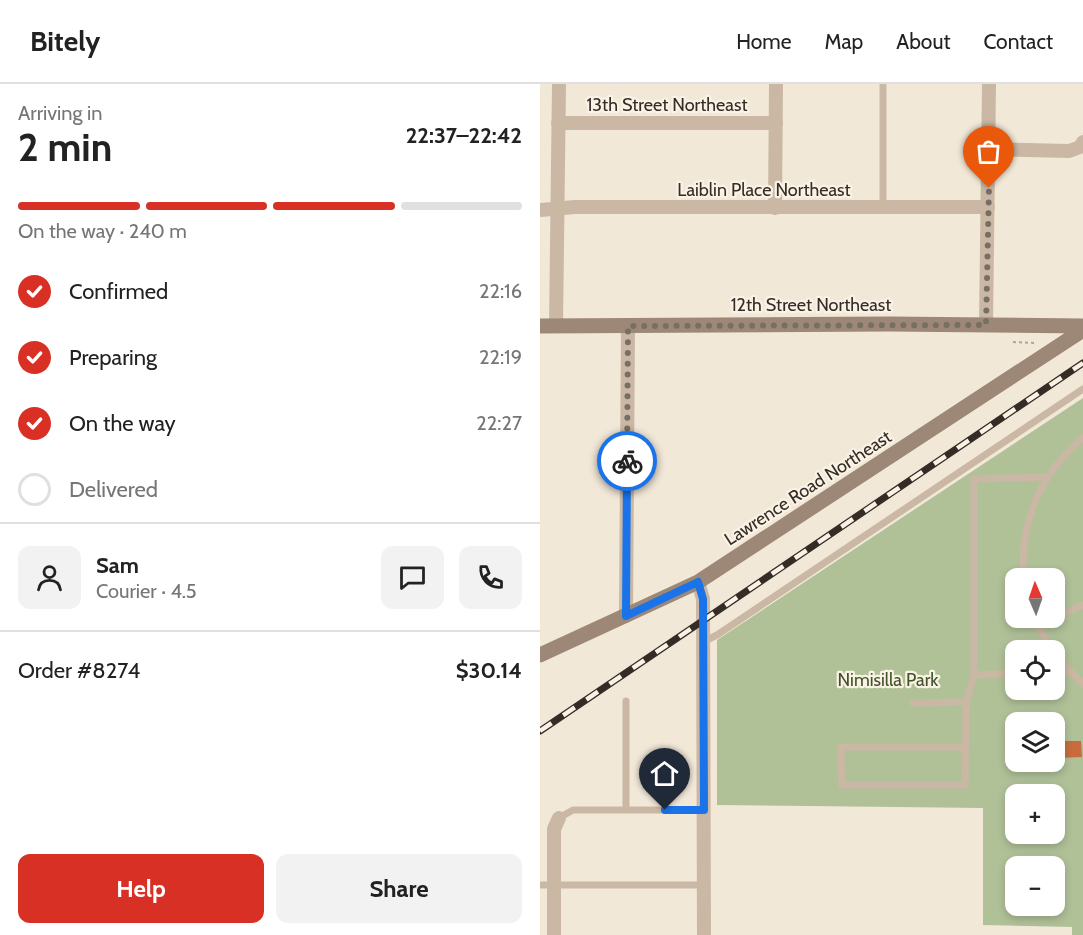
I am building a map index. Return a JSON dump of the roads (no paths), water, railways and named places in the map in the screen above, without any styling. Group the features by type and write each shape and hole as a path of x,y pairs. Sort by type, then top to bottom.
{"street":[{"path":"548,326 557,208 559,84"},
{"path":"775,208 776,84"},
{"path":"986,325 989,84"},
{"name":"13th Street Northeast","path":"558,123 776,123"},
{"path":"989,149 1069,151 1082,145"},
{"name":"Laiblin Place Northeast","path":"540,210 557,208 988,207"},
{"name":"12th Street Northeast","path":"548,326 986,325 1083,328"},
{"path":"626,616 628,326"},
{"name":"Lawrence Road Northeast","path":"540,655 698,582 1083,328"},
{"path":"698,582 703,599 704,935"},
{"path":"554,935 554,829 559,818"}],"lane":[{"path":"883,208 884,84"},
{"path":"703,642 717,635 966,470 1083,389"},
{"path":"1024,568 1025,532 1034,502 1047,477 1083,438"},
{"path":"965,747 841,747 842,785 965,785 966,702 974,675 974,478 966,470"},
{"path":"974,478 1047,477"},
{"path":"1065,613 1083,605"},
{"path":"1065,667 1083,684"},
{"path":"1065,671 1069,671"},
{"path":"974,675 1005,674"},
{"path":"626,701 626,809"},
{"path":"913,703 966,702"},
{"path":"559,818 573,810 704,810"},
{"path":"540,885 704,885"}],"railway":[{"path":"540,731 1083,363"}],"park label":[{"name":"Nimisilla Park","path":"888,680"}]}
